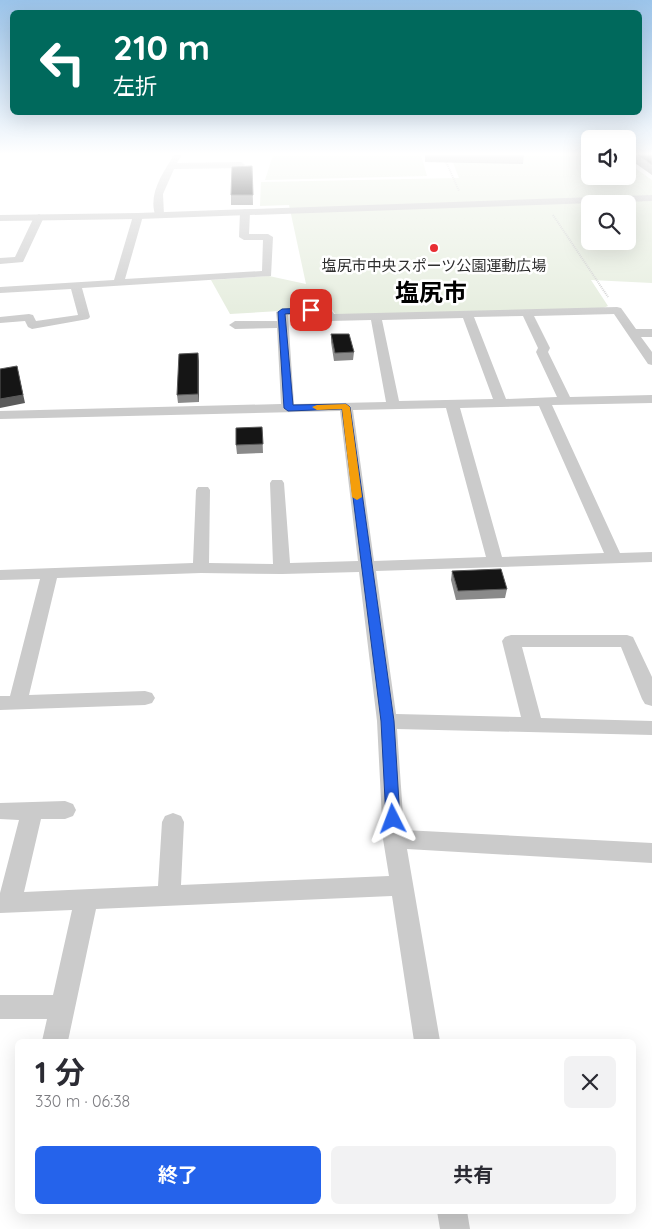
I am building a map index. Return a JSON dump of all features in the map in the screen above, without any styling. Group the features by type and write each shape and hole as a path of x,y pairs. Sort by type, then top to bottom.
{"street":[{"path":"0,218 235,212"},
{"path":"0,290 267,274 268,237 244,237 245,212"},
{"path":"118,284 138,216"},
{"path":"0,261 19,260 39,217"},
{"path":"0,320 29,317 32,325 84,317 76,286"},
{"path":"288,408 282,312 325,309 330,318 617,310 652,361"},
{"path":"527,312 544,348 542,352 565,401"},
{"path":"467,314 501,403"},
{"path":"376,317 393,405"},
{"path":"235,325 283,324"},
{"path":"634,333 652,333"},
{"path":"0,415 652,399"},
{"path":"544,402 614,558"},
{"path":"452,404 495,562"},
{"path":"346,407 387,721 394,839 427,1039"},
{"path":"276,483 282,568"},
{"path":"201,568 203,490"},
{"path":"0,575 652,557"},
{"path":"50,573 9,702 145,698"},
{"path":"533,725 511,641 627,641 652,699"},
{"path":"387,721 652,728"},
{"path":"3,810 65,810"},
{"path":"32,810 5,903 403,885"},
{"path":"169,896 173,822"},
{"path":"394,839 652,854"},
{"path":"55,1039 86,900"},
{"path":"0,1007 62,1007"},
{"path":"452,1214 455,1229"}],"path":[{"path":"552,213 617,310"}],"green space":[{"name":"塩尻市中央スポーツ公園運動広場","path":"291,212 581,212 581,250 636,250 636,212 652,212 652,283 591,280 608,306 601,309 337,316 331,308 230,314 211,280 269,276 306,284"}],"building":[{"path":"331,334 349,334 354,352 335,353"},
{"path":"198,353 198,394 177,395 179,354"},
{"path":"17,366 23,395 0,399 0,369"},
{"path":"262,427 263,444 236,445 236,428"},
{"path":"501,569 507,589 458,591 452,571"}],"slow traffic":[{"path":"317,407 346,407 357,497"}],"place":[{"name":"塩尻市中央スポーツ公園運動広場","path":"434,248"}],"district":[{"name":"塩尻市","path":"431,292"}],"route":[{"path":"311,310 282,312 288,408 346,407 387,721 393,819"}]}
